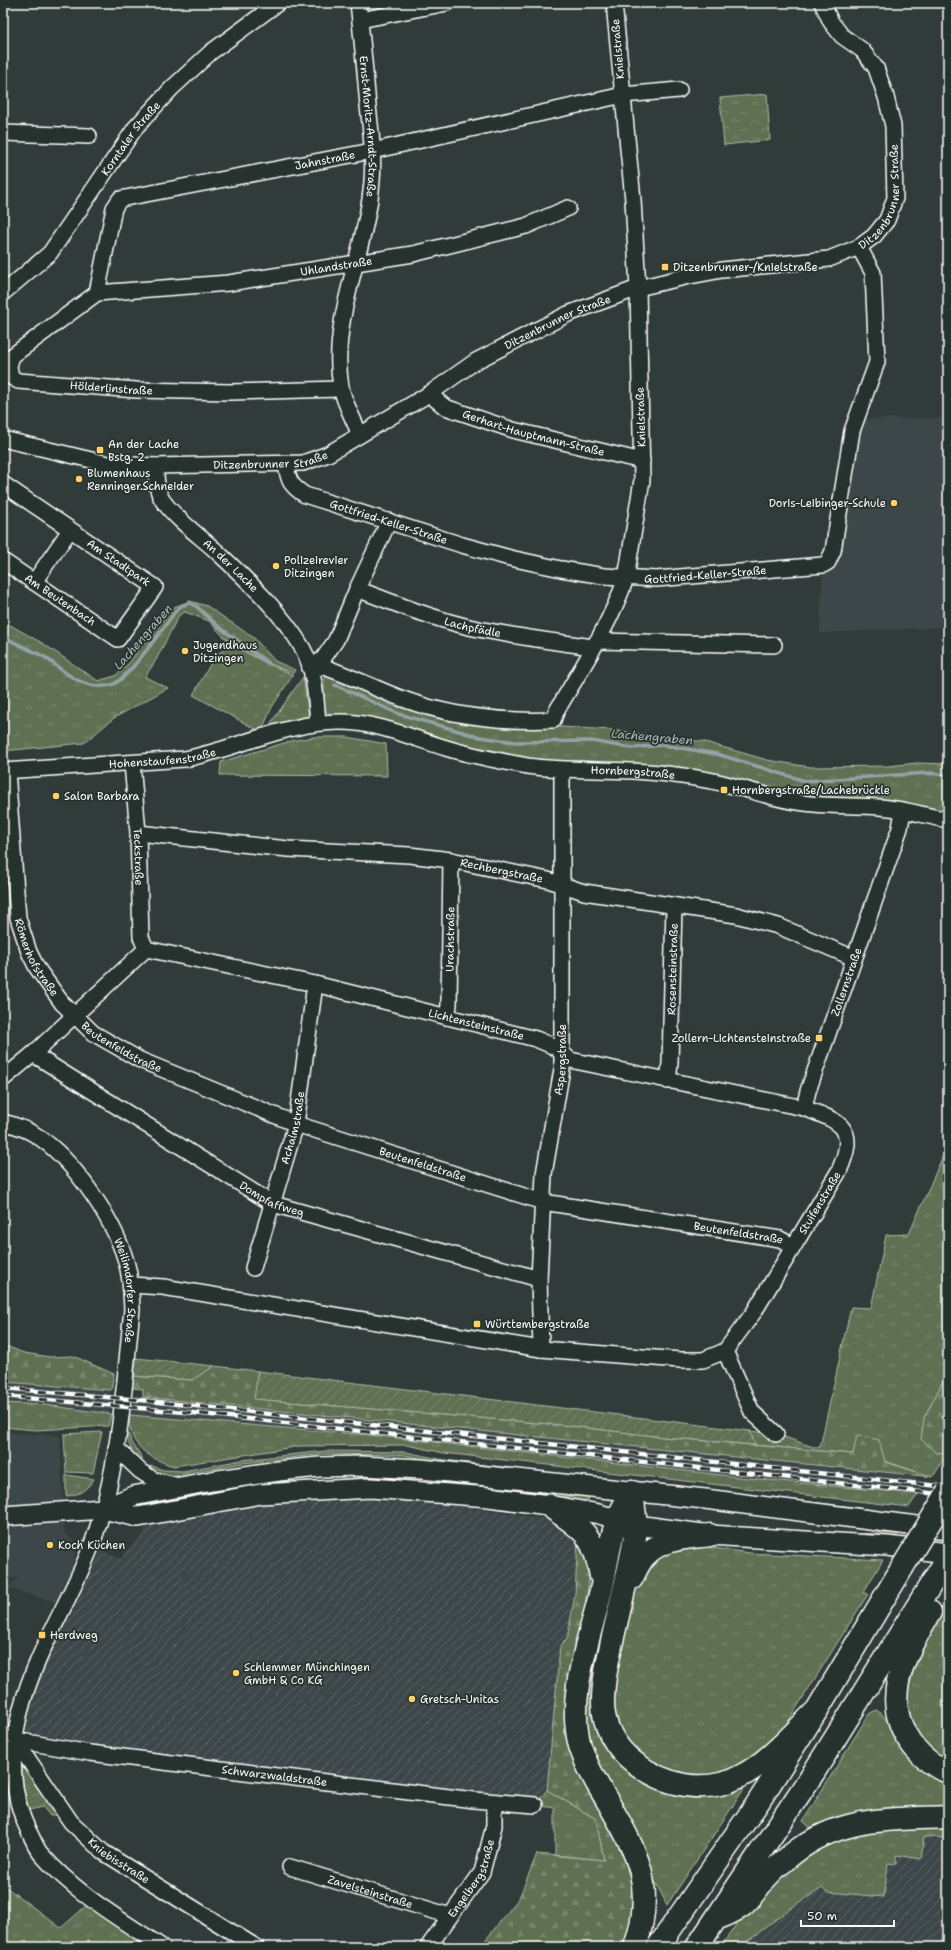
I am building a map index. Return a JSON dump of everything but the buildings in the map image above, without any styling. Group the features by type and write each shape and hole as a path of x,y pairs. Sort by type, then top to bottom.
{"highway":[{"path":"632,1492 627,1522 634,1547 606,1669 602,1701 604,1718 609,1732 618,1748 646,1771 666,1782 686,1786 722,1784 739,1777 768,1756 817,1710"},
{"path":"658,1947 715,1867 817,1710 948,1492"},
{"path":"548,1505 584,1531 590,1539 595,1550 602,1585"},
{"path":"627,1522 612,1534 602,1585 580,1679 577,1722 580,1744 591,1773 632,1844 640,1864 644,1887 645,1910 641,1931 635,1947"},
{"path":"622,1595 647,1554 658,1546 674,1540 710,1535"},
{"path":"945,1570 904,1657 898,1678 896,1701 898,1718 905,1735 922,1756 936,1767 948,1772"},
{"path":"697,1947 814,1772 945,1570"},
{"path":"716,1920 743,1905 762,1882 783,1861 803,1845 822,1834 845,1826 870,1821 948,1817"}],"main road":[{"path":"103,1509 133,1496 264,1473 319,1467 389,1467 632,1492 948,1530"},
{"path":"371,1488 386,1480 390,1475 389,1467"},
{"path":"3,1516 103,1509 138,1517 260,1494 371,1488 489,1497 548,1505 627,1522 710,1535 887,1546 948,1553"}],"street":[{"name":"Korntaler Straße","path":"3,293 50,253 136,127 172,88 211,52 278,3"},
{"name":"Ernst-Moritz-Arndt-Straße","path":"358,3 372,150 372,181 368,211 357,262 339,333 339,363 341,388 360,435"},
{"path":"360,20 447,3"},
{"name":"Knielstraße","path":"310,668 324,667 403,698 453,714 493,720 553,720 556,712 595,644 626,578 642,480 642,461 638,288 632,200 614,3"},
{"name":"Ditzenbrunner Straße","path":"3,439 108,464 156,466 303,463 328,454 429,394 476,361 526,334 568,314 638,288 722,270 829,259 859,247 874,236 887,220 895,198 893,126 886,97 876,68 862,50 842,36 831,22 822,3"},
{"name":"Knielstraße","path":"622,94 679,90"},
{"name":"Jahnstraße","path":"97,292 114,208 120,199 372,150 622,94"},
{"path":"3,134 89,136"},
{"name":"Uhlandstraße","path":"97,292 229,283 413,254 526,226 568,208"},
{"name":"Gottfried-Keller-Straße","path":"286,464 288,475 294,488 305,495 462,545 510,558 561,569 626,578 656,579 735,574 818,566 828,562 833,551 852,431 877,362 873,273 859,247"},
{"name":"Hölderlinstraße","path":"97,292 12,356 9,366 11,377 18,381 136,390 230,392 341,388"},
{"name":"Gerhart-Hauptmann-Straße","path":"429,394 444,407 513,430 642,461"},
{"name":"An der Lache","path":"156,466 156,484 162,500 176,516 215,550 287,624 304,651 310,668 316,696 318,723"},
{"name":"Am Stadtpark","path":"3,484 155,587 118,639"},
{"path":"310,668 323,659 336,640 357,589 389,521"},
{"path":"34,582 70,530"},
{"name":"Am Beutenbach","path":"3,561 118,639"},
{"name":"Lachpfädle","path":"357,589 418,612 468,626 513,636 595,644 774,645"},
{"name":"Hornbergstraße","path":"318,723 342,722 365,725 490,760 562,770 658,773 708,780 771,798 799,803 882,807 948,820"},
{"name":"Hohenstaufenstraße","path":"5,771 185,759 214,753 280,732 318,723"},
{"name":"Teckstraße","path":"132,763 138,833 141,937 146,949"},
{"name":"Aspergstraße","path":"541,1348 539,1279 544,1174 562,1069 562,770"},
{"name":"Römerhofstraße","path":"5,771 18,918 29,952 37,968 62,1003 74,1016"},
{"name":"Zollernstraße","path":"804,1108 808,1091 900,828 903,811"},
{"name":"Rechbergstraße","path":"138,833 288,849 451,860 548,880 584,892 736,915 778,926 854,958"},
{"name":"Urachstraße","path":"447,1017 449,1005 451,860"},
{"name":"Rosensteinstraße","path":"668,1081 670,1063 674,906"},
{"path":"3,1079 33,1054 146,949"},
{"name":"Lichtensteinstraße","path":"146,949 315,984 536,1039 555,1047 570,1060 804,1108"},
{"name":"Achalmstraße","path":"253,1268 296,1124 315,984"},
{"name":"Beutenfeldstraße","path":"74,1016 93,1033 140,1060 296,1124 543,1202 780,1240 793,1246"},
{"name":"Dompfaffweg","path":"33,1054 273,1204 539,1279"},
{"name":"Stuifenstraße","path":"725,1351 754,1312 839,1171 848,1147 844,1130 839,1123 831,1118 804,1108"},
{"name":"Weilimdorfer Straße","path":"3,1122 34,1134 50,1145 66,1161 91,1193 107,1217 128,1268 131,1286 132,1309 112,1477 103,1509"},
{"path":"131,1286 163,1286 541,1348 680,1360 703,1360 725,1351 752,1412 776,1434"},
{"path":"116,1448 140,1471 154,1480 182,1487"},
{"path":"103,1509 84,1565 37,1663 23,1698 12,1764 17,1803 40,1853 85,1895 162,1947"},
{"name":"Schwarzwaldstraße","path":"15,1740 90,1753 494,1802 535,1805"},
{"name":"Kniebisstraße","path":"15,1740 70,1822 103,1852 256,1947"},
{"name":"Engelbergstraße","path":"428,1947 482,1872 494,1826 494,1802"},
{"name":"Zavelsteinstraße","path":"290,1867 450,1916"}],"shaded area":[{"name":"Doris-Leibinger-Schule","path":"859,414 866,419 948,418 948,627 820,633 823,565"},
{"path":"3,1382 111,1390 108,1408 111,1414 45,1405 3,1403"},
{"path":"135,1395 916,1476 918,1494 748,1478 380,1436 130,1415"},
{"path":"3,1432 60,1436 64,1533 74,1541 75,1553 65,1605 8,1588 18,1578 3,1578"},
{"path":"371,1488 401,1499 451,1504 546,1519 578,1537 575,1594 567,1639 560,1647 547,1790 535,1805 15,1740 37,1663 72,1614 100,1550 121,1559 128,1549 145,1534 144,1527 238,1498"},
{"path":"924,1837 948,1838 948,1947 740,1947 788,1910 822,1888 827,1892 884,1897 888,1863 896,1855"}],"green space":[{"path":"767,94 770,140 724,145 720,98"},
{"path":"190,601 207,606 254,638 275,661 295,670 293,673 268,663 245,651 224,637 209,621 185,612 179,615 156,660 145,677 168,688 114,718 84,743 3,751 3,621 42,643 98,681 115,676 130,662 145,639 174,607"},
{"path":"234,646 293,675 272,707 261,732 193,695 216,654"},
{"path":"327,676 394,706 460,722 511,729 561,727 612,730 705,742 767,760 810,767 888,766 917,763 947,764 948,815 565,766 468,751 373,718 330,714 324,709 324,679"},
{"path":"303,677 309,717 266,730"},
{"path":"313,737 347,737 386,744 387,776 220,775 221,762 291,741"},
{"path":"948,1144 948,1372 924,1418 936,1453 948,1452 933,1477 854,1451 853,1454 755,1445 750,1431 776,1434 813,1447 820,1447 851,1307 871,1308 886,1235 909,1234"},
{"path":"3,1345 24,1353 50,1357 73,1356 114,1374 111,1390 3,1382"},
{"path":"136,1358 214,1366 192,1380 134,1376"},
{"path":"214,1366 258,1371 255,1399 562,1425 672,1438 853,1454 857,1435 879,1440 885,1462 933,1477 143,1397 143,1389 131,1388 130,1376 192,1380"},
{"path":"258,1371 750,1431 755,1445 672,1438 562,1425 254,1399"},
{"path":"948,1372 948,1452 936,1453 921,1439 924,1418"},
{"path":"3,1403 45,1405 111,1414 108,1426 36,1430 3,1427"},
{"path":"130,1415 380,1436 748,1478 918,1494 909,1507 444,1453 407,1445 301,1446 174,1466 156,1459 141,1449 132,1434"},
{"path":"127,1429 131,1441 143,1459 139,1462 129,1443 125,1430"},
{"path":"102,1432 93,1473 66,1472 64,1434"},
{"path":"325,1451 406,1452 439,1459 511,1469 855,1507 901,1517 439,1462 404,1455 324,1454 243,1463 172,1476 154,1473 147,1468 152,1466 163,1470 183,1471 242,1460"},
{"path":"66,1475 94,1479 82,1491 66,1496"},
{"path":"396,1475 418,1479 421,1484 391,1484"},
{"path":"541,1496 589,1496 587,1506"},
{"path":"855,1534 898,1534 896,1538"},
{"path":"578,1537 592,1559 580,1641 570,1682 634,1881 631,1938 627,1947 480,1947 519,1898 537,1854 604,1860 596,1819 547,1790 560,1646 567,1639 575,1594"},
{"path":"705,1547 750,1553 883,1560 863,1593 868,1594 789,1720 772,1744 734,1774 686,1779 639,1757 622,1733 615,1711 614,1694 616,1674 630,1605 641,1572 668,1551"},
{"path":"617,1550 623,1551 614,1581 595,1667 622,1761 744,1789 667,1905 589,1752 585,1697"},
{"path":"948,1598 948,1764 908,1729 905,1683"},
{"path":"876,1710 882,1714 909,1752 948,1778 948,1810 815,1832 803,1821 869,1714"},
{"path":"23,1766 55,1807 57,1815 50,1816 43,1807 29,1810 19,1769"},
{"path":"547,1790 596,1819 604,1860 555,1855 555,1808 535,1805"},
{"path":"948,1825 948,1838 924,1837 921,1859 896,1855 896,1864 888,1863 884,1897 827,1892 822,1888 788,1910 740,1947 721,1947 745,1911 775,1875 840,1833"},
{"path":"3,1885 61,1928 87,1905 149,1947 3,1947"}],"waterway":[{"name":"Lachengraben","path":"3,636 46,658 79,681 95,686 107,686 114,684 129,672 175,612 181,606 189,603 196,606 219,627 268,663"},
{"name":"Lachengraben","path":"335,685 399,714 480,737 515,742 592,741 631,748 662,745 717,754 805,781 929,773 948,775"}],"railway":[{"path":"3,1388 140,1400 948,1487"},
{"path":"3,1396 184,1412 948,1495"}],"place":[{"name":"Ditzenbrunner-/Knielstraße","path":"665,267"},
{"name":"An der Lache Bstg. 2","path":"100,450"},
{"name":"Blumenhaus Renninger.Schneider","path":"79,479"},
{"name":"Doris-Leibinger-Schule","path":"894,503"},
{"name":"Polizeirevier Ditzingen","path":"276,566"},
{"name":"Jugendhaus Ditzingen","path":"185,651"},
{"name":"Hornbergstraße/Lachebrückle","path":"724,790"},
{"name":"Salon Barbara","path":"56,796"},
{"name":"Zollern-Lichtensteinstraße","path":"819,1038"},
{"name":"Württembergstraße","path":"477,1324"},
{"name":"Koch Küchen","path":"50,1545"},
{"name":"Herdweg","path":"42,1635"},
{"name":"Schlemmer Münchingen GmbH & Co KG","path":"236,1673"},
{"name":"Gretsch-Unitas","path":"412,1699"}]}
